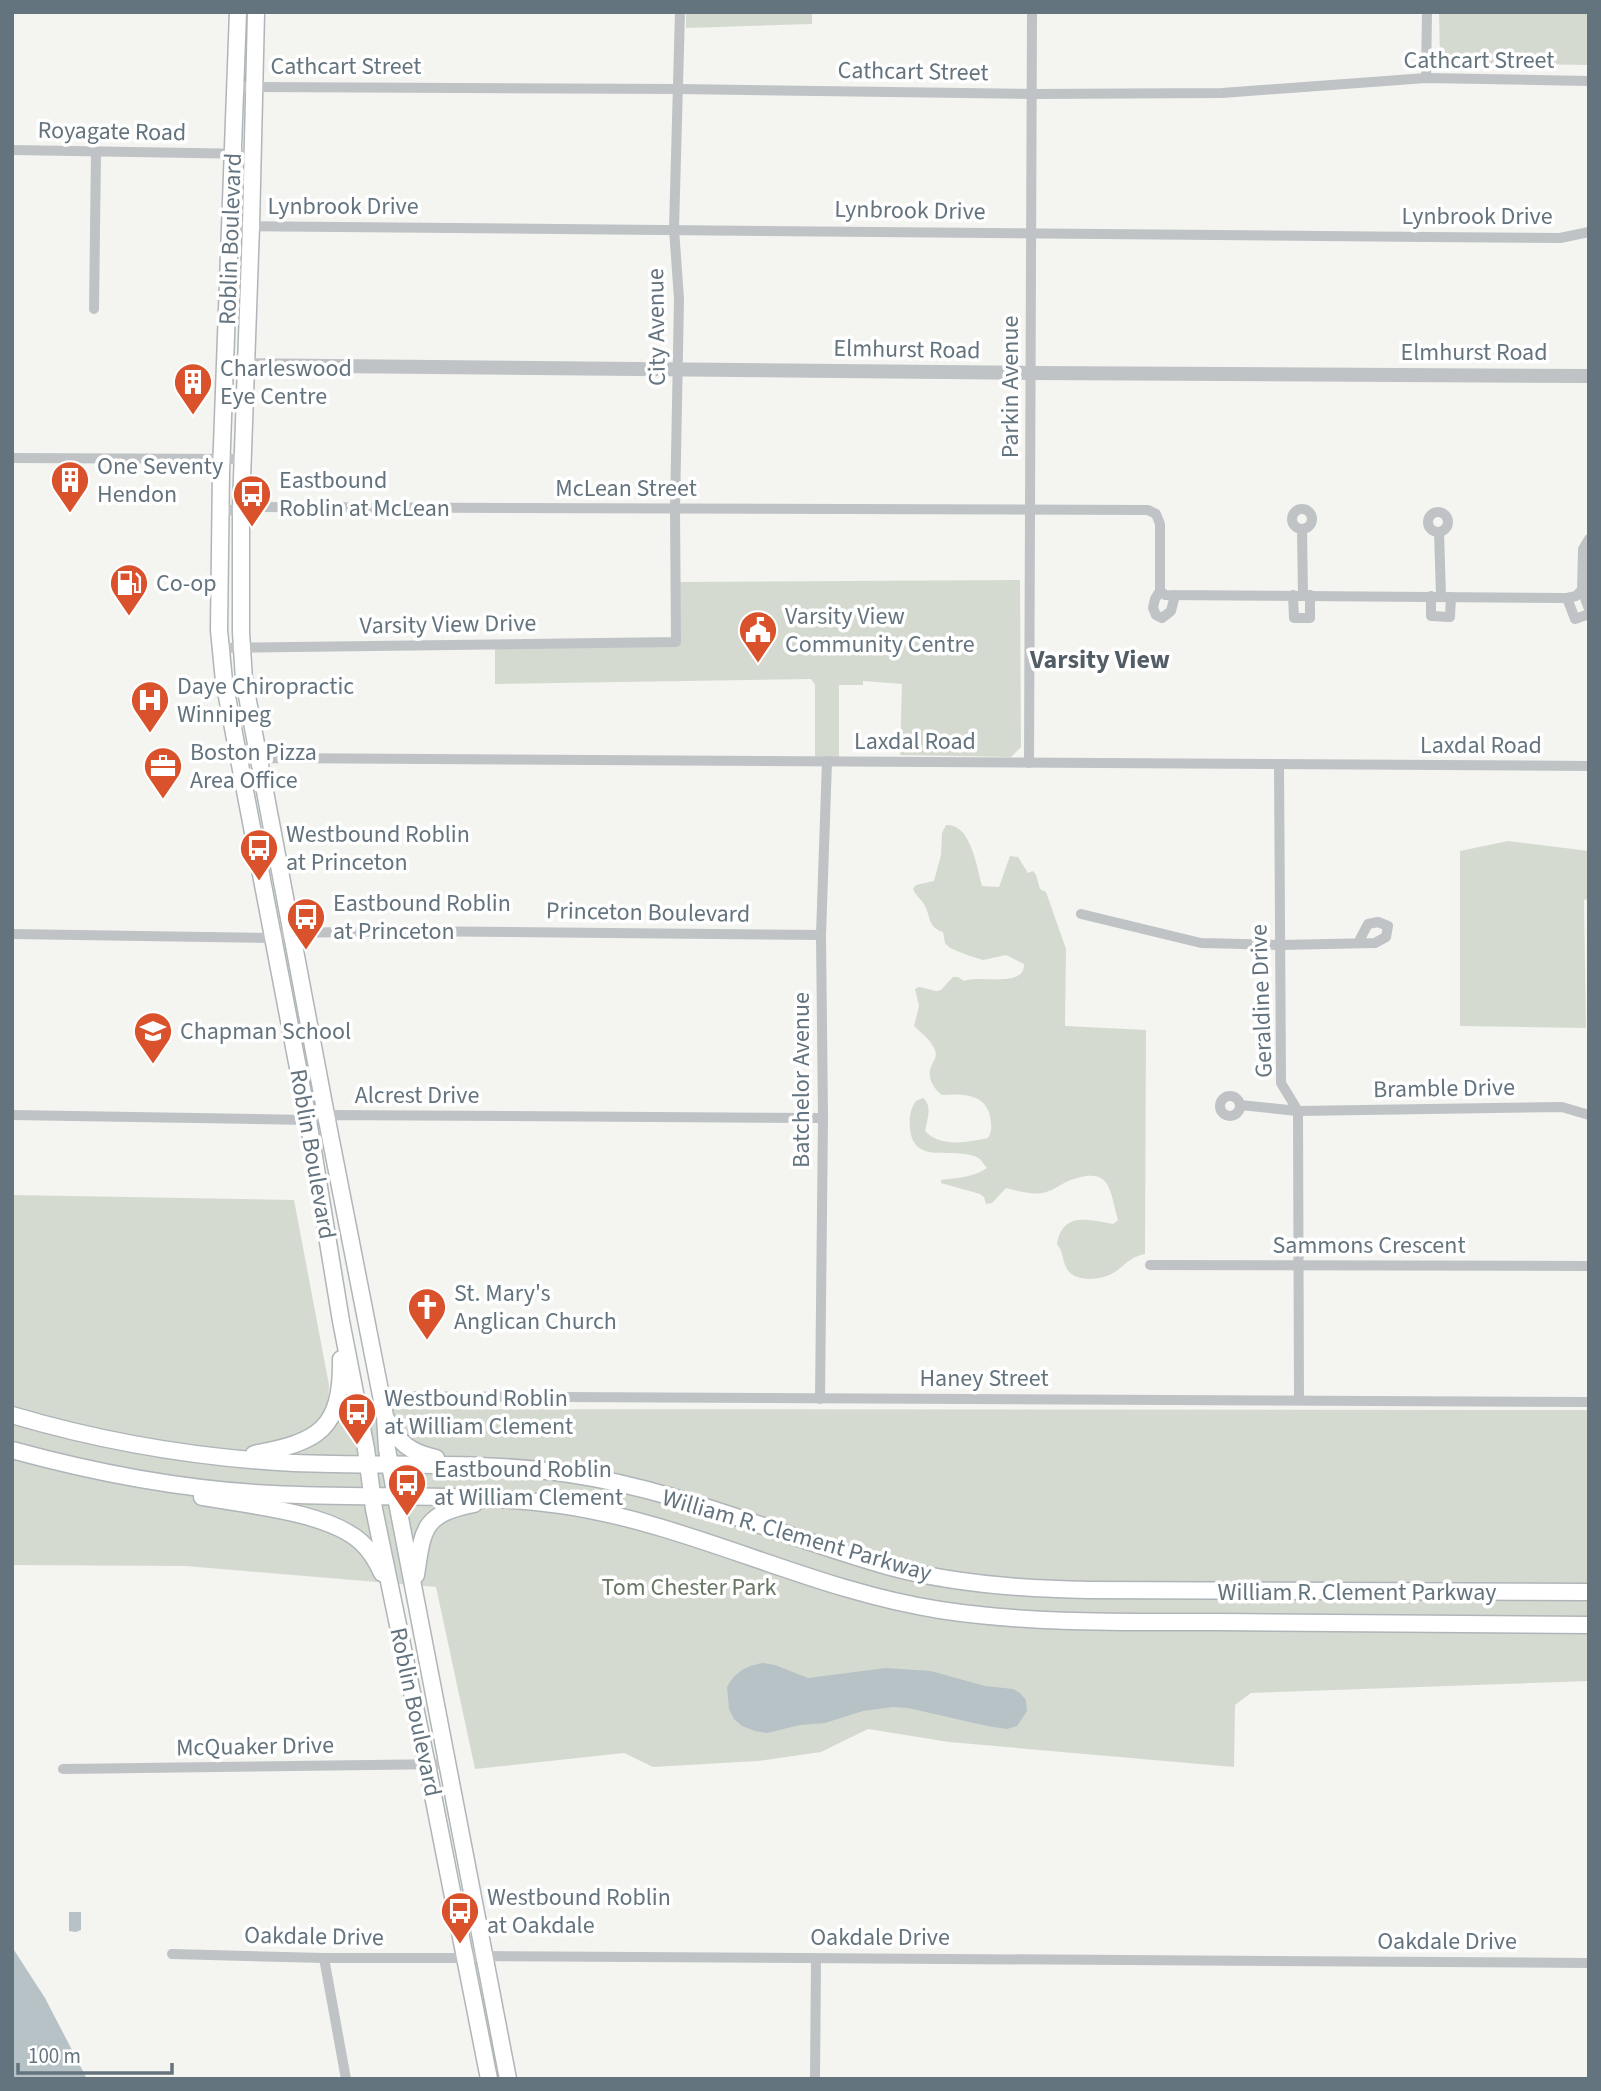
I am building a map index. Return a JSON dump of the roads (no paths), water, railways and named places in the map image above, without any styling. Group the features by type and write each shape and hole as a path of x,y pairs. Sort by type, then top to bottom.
{"main road":[{"name":"Roblin Boulevard","path":"238,12 221,459 219,578 220,648 224,681 308,1120 372,1497 489,2079"},
{"name":"Roblin Boulevard","path":"256,12 241,507 244,680 385,1416 396,1497 508,2079"},
{"path":"233,1458 291,1447 304,1442 325,1426 333,1413 341,1388 341,1321"},
{"name":"William R. Clement Parkway","path":"12,1415 126,1442 233,1458 294,1463 466,1465 530,1469 596,1478 676,1498 889,1566 987,1584 1089,1590 1589,1592"},
{"path":"385,1416 402,1444 418,1454 466,1465"},
{"name":"William R. Clement Parkway","path":"12,1450 93,1469 240,1492 372,1497 480,1497 563,1506 621,1516 678,1532 878,1596 934,1609 997,1617 1116,1622 1589,1625"},
{"path":"171,1483 198,1497 301,1515 339,1527 362,1542 389,1586"},
{"path":"415,1588 421,1540 434,1518 449,1510 503,1499"}],"street":[{"name":"City Avenue","path":"676,642 675,509 679,299 674,229 680,12"},
{"name":"Parkin Avenue","path":"1029,763 1032,12"},
{"path":"1426,78 1427,12"},
{"name":"Cathcart Street","path":"236,87 1032,94 1222,93 1426,78 1589,81"},
{"name":"Royagate Road","path":"12,150 253,154"},
{"path":"94,309 96,152"},
{"name":"Lynbrook Drive","path":"231,226 1560,238 1589,232"},
{"name":"Elmhurst Road","path":"225,365 1589,376"},
{"path":"12,458 244,459"},
{"name":"McLean Street","path":"222,513 241,507 1148,510 1156,514 1160,524 1160,591"},
{"path":"1302,595 1303,529"},
{"path":"1439,532 1441,596"},
{"path":"1567,598 1574,619 1589,611 1582,590 1583,548 1589,539"},
{"path":"1175,595 1171,611 1162,618 1156,615 1153,608 1160,591 1165,595 1175,595 1302,595 1441,596 1567,598 1576,596 1582,590"},
{"name":"Varsity View Drive","path":"220,648 676,642"},
{"name":"Laxdal Road","path":"240,762 259,759 1589,766"},
{"name":"Batchelor Avenue","path":"820,1399 823,1118 821,935 827,761"},
{"name":"Geraldine Drive","path":"1279,764 1281,1083 1298,1111 1299,1400"},
{"path":"1081,914 1201,943 1358,943"},
{"name":"Princeton Boulevard","path":"12,934 274,938 291,933 413,931 821,935"},
{"name":"Bramble Drive","path":"1240,1105 1298,1111 1562,1107 1589,1115"},
{"name":"Alcrest Drive","path":"12,1115 308,1120 326,1115 823,1118"},
{"name":"Sammons Crescent","path":"1150,1265 1589,1266"},
{"name":"Haney Street","path":"380,1396 1589,1402"},
{"name":"McQuaker Drive","path":"63,1769 447,1764"},
{"name":"Oakdale Drive","path":"172,1954 324,1958 483,1956 1589,1963"},
{"path":"324,1958 346,2079"},
{"path":"815,2079 816,1958"}],"place":[{"name":"Charleswood Eye Centre","path":"193,416"},
{"name":"One Seventy Hendon","path":"70,514"},
{"name":"Eastbound Roblin at McLean","path":"252,528"},
{"name":"Co-op","path":"129,617"},
{"name":"Varsity View Community Centre","path":"758,664"},
{"name":"Daye Chiropractic Winnipeg","path":"150,734"},
{"name":"Boston Pizza Area Office","path":"163,800"},
{"name":"Westbound Roblin at Princeton","path":"259,882"},
{"name":"Eastbound Roblin at Princeton","path":"306,951"},
{"name":"Chapman School","path":"153,1065"},
{"name":"St. Mary's Anglican Church","path":"427,1341"},
{"name":"Westbound Roblin at William Clement","path":"357,1446"},
{"name":"Eastbound Roblin at William Clement","path":"407,1517"},
{"name":"Westbound Roblin at Oakdale","path":"460,1945"}],"district":[{"name":"Varsity View","path":"1100,659"}],"park label":[{"name":"Tom Chester Park","path":"689,1587"}]}
